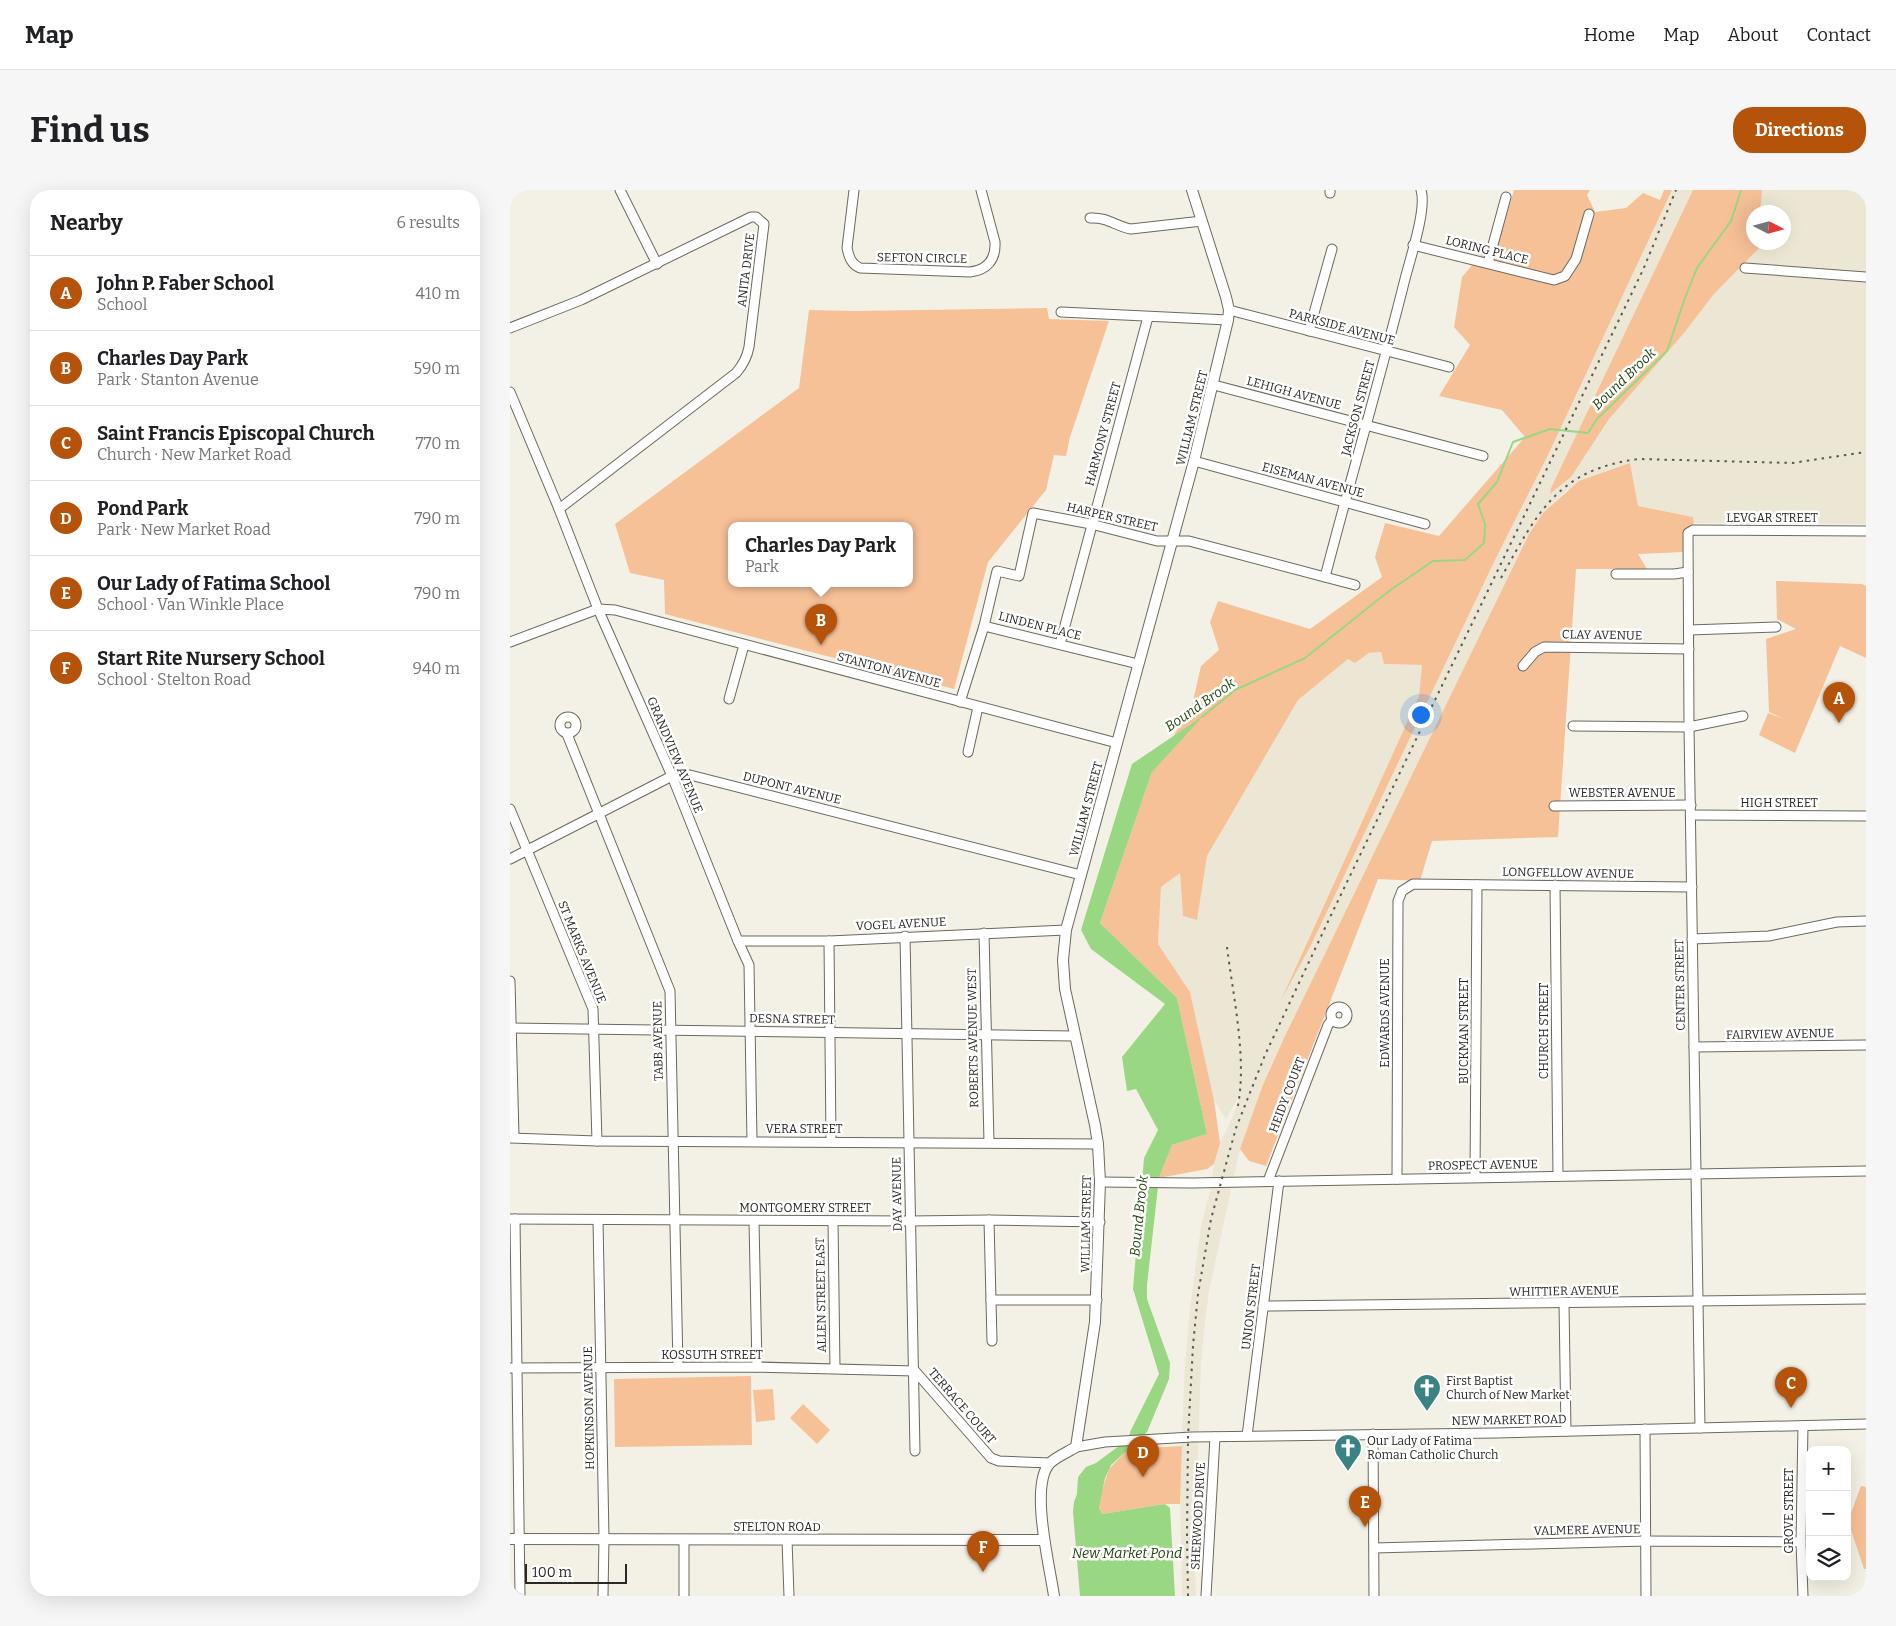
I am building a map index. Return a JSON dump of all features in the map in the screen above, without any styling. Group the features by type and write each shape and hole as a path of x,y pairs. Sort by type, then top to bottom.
{"main road":[{"name":"WILLIAM STREET","path":"1076,1447 1093,1340 1097,1300 1100,1182 1098,1144 1065,989 1063,960 1066,930 1194,461 1214,385 1228,315 1192,190"},
{"path":"1054,1596 1044,1540 1041,1486 1044,1474 1050,1463 1076,1447"},
{"name":"STELTON ROAD","path":"515,1539 1044,1540"}],"street":[{"path":"620,190 657,264"},
{"name":"SEFTON CIRCLE","path":"854,190 846,248 854,266 860,268 970,272 982,269 989,264 996,250 981,190"},
{"name":"JACKSON STREET","path":"1325,577 1420,220 1421,190"},
{"path":"1488,263 1506,197"},
{"name":"LORING PLACE","path":"1413,245 1554,280 1565,276 1576,259 1589,214"},
{"name":"ANITA DRIVE","path":"510,328 581,300 751,217 756,217 764,224 747,358 736,373 559,508"},
{"path":"1090,218 1106,219 1123,228 1132,229 1202,221"},
{"path":"1309,331 1332,249"},
{"path":"1745,268 1866,277"},
{"name":"PARKSIDE AVENUE","path":"1061,312 1148,317 1228,315 1309,331 1449,368"},
{"name":"HARMONY STREET","path":"1060,644 1148,317"},
{"name":"LEHIGH AVENUE","path":"1214,385 1483,456"},
{"name":"GRANDVIEW AVENUE","path":"510,392 559,508 598,608 672,776 749,964 752,1141"},
{"name":"EISEMAN AVENUE","path":"1194,461 1425,524"},
{"name":"HARPER STREET","path":"984,626 997,571 1019,576 1033,512 1091,524 1157,541 1190,541 1355,585"},
{"name":"LEVGAR STREET","path":"1688,541 1688,533 1693,530 1866,530"},
{"name":"CENTER STREET","path":"1688,541 1695,1173 1700,1428"},
{"path":"1616,574 1674,574 1688,572"},
{"path":"510,642 598,608"},
{"name":"STANTON AVENUE","path":"598,608 615,610 1117,743"},
{"name":"LINDEN PLACE","path":"960,702 984,626 1138,664"},
{"path":"1689,630 1776,627"},
{"path":"729,699 744,645"},
{"name":"CLAY AVENUE","path":"1524,666 1535,652 1544,647 1689,649"},
{"path":"968,752 978,707"},
{"path":"1573,726 1689,727 1743,716"},
{"name":"TABB AVENUE","path":"567,734 670,991 678,1367"},
{"name":"DUPONT AVENUE","path":"510,859 672,776 690,774 1081,875"},
{"name":"WEBSTER AVENUE","path":"1554,806 1691,806"},
{"name":"ST MARKS AVENUE","path":"510,809 593,1009 597,1141"},
{"name":"HIGH STREET","path":"1691,815 1866,816"},
{"name":"EDWARDS AVENUE","path":"1397,1179 1398,901 1402,891 1412,884 1443,884"},
{"name":"LONGFELLOW AVENUE","path":"1443,884 1692,887"},
{"name":"BUCKMAN STREET","path":"1476,1177 1477,884"},
{"name":"CHURCH STREET","path":"1555,885 1558,1176"},
{"path":"1692,939 1769,936 1837,922 1866,921"},
{"name":"VOGEL AVENUE","path":"738,941 829,941 1066,930"},
{"name":"ROBERTS AVENUE WEST","path":"984,933 989,1142"},
{"name":"DAY AVENUE","path":"905,936 908,1142 915,1372 915,1451"},
{"path":"829,941 831,1141"},
{"path":"510,981 512,1138"},
{"name":"HEIDY COURT","path":"1268,1181 1328,1025 1332,1020"},
{"name":"DESNA STREET","path":"511,1028 1074,1036"},
{"name":"FAIRVIEW AVENUE","path":"1694,1047 1866,1045"},
{"name":"VERA STREET","path":"512,1138 597,1141 1098,1144"},
{"name":"PROSPECT AVENUE","path":"1100,1182 1280,1181 1866,1171"},
{"name":"UNION STREET","path":"1247,1436 1280,1181"},
{"path":"512,1219 515,1539 520,1596"},
{"name":"MONTGOMERY STREET","path":"512,1219 1100,1222"},
{"name":"HOPKINSON AVENUE","path":"598,1220 604,1539 603,1596"},
{"path":"989,1220 992,1341"},
{"path":"754,1221 757,1367"},
{"name":"ALLEN STREET EAST","path":"833,1221 835,1368"},
{"name":"WHITTIER AVENUE","path":"1263,1306 1866,1299"},
{"path":"991,1300 1097,1300"},
{"path":"1564,1303 1566,1431"},
{"name":"KOSSUTH STREET","path":"514,1368 757,1367 915,1372"},
{"name":"TERRACE COURT","path":"915,1372 991,1458 999,1461 1050,1463"},
{"name":"NEW MARKET ROAD","path":"1076,1447 1153,1439 1247,1436 1866,1424"},
{"name":"GROVE STREET","path":"1803,1426 1801,1542 1803,1596"},
{"path":"1645,1429 1646,1596"},
{"path":"1373,1434 1374,1596"},
{"name":"SHERWOOD DRIVE","path":"1206,1596 1215,1437"},
{"path":"684,1540 684,1596"},
{"path":"787,1540 789,1596"},
{"name":"VALMERE AVENUE","path":"1374,1548 1646,1541 1801,1542"}],"shaded area":[{"path":"1514,190 1590,190 1587,195 1595,212 1626,208 1643,193 1660,200 1664,190 1672,190 1549,453 1495,560 1311,945 1281,1000 1419,696 1422,665 1384,664 1381,652 1369,653 1355,663 1348,659 1298,700 1207,856 1197,920 1183,916 1180,873 1161,887 1158,944 1190,992 1214,1100 1220,1143 1214,1164 1207,1169 1159,1178 1172,1145 1207,1134 1177,998 1100,923 1152,772 1192,705 1201,666 1219,650 1210,622 1218,601 1310,629 1382,577 1375,557 1385,523 1439,536 1525,437 1502,410 1439,396 1470,345 1454,327 1462,277 1502,230"},
{"path":"1672,190 1693,190 1551,488 1551,494 1570,478 1609,419 1684,333 1714,294 1756,250 1791,250 1791,205 1761,205 1762,190 1866,190 1866,524 1694,523 1693,517 1638,506 1630,463 1567,490 1543,513 1529,534 1284,1038 1262,1087 1240,1149 1209,1291 1204,1330 1198,1453 1196,1596 1182,1596 1180,1485 1185,1363 1190,1308 1201,1227 1211,1187 1214,1164 1220,1143 1242,1091 1226,1119 1214,1100 1190,992 1158,944 1161,887 1180,872 1183,916 1197,920 1207,856 1298,700 1348,659 1355,663 1369,653 1381,652 1384,664 1422,665 1419,696 1285,990 1549,453"},
{"path":"1693,190 1762,190 1761,205 1746,205 1746,250 1757,250 1714,294 1684,333 1609,419 1571,477 1550,494 1551,488"},
{"path":"1047,308 1049,319 1109,321 1070,437 1066,456 1054,455 1046,490 988,562 954,689 665,614 664,580 630,573 615,524 799,388 809,310"},
{"path":"1630,463 1638,506 1693,517 1694,523 1686,535 1684,552 1638,554 1647,569 1576,569 1558,837 1432,841 1420,881 1378,879 1266,1166 1249,1161 1240,1149 1262,1087 1529,534 1543,513 1579,481"},
{"path":"1776,581 1862,584 1866,586 1866,658 1840,646 1795,753 1759,735 1768,713 1784,719 1769,712 1766,639 1796,629 1777,619"},
{"path":"751,1376 752,1445 615,1447 614,1379"},
{"path":"773,1389 775,1420 756,1422 753,1390"},
{"path":"803,1404 830,1430 817,1444 790,1418"},
{"path":"1182,1446 1180,1504 1165,1504 1102,1514 1098,1503 1109,1469 1128,1449"},
{"path":"1861,1486 1866,1487 1866,1569 1864,1569 1851,1530 1851,1513"}],"water":[{"name":"New Market Pond","path":"1203,716 1152,772 1100,923 1177,998 1207,1134 1172,1145 1159,1178 1147,1299 1170,1363 1169,1379 1147,1432 1111,1465 1105,1478 1099,1507 1102,1514 1165,1504 1170,1508 1175,1596 1080,1596 1073,1512 1078,1477 1086,1467 1096,1463 1127,1440 1159,1374 1133,1289 1144,1158 1158,1130 1136,1089 1127,1091 1122,1057 1165,1004 1091,949 1081,930 1132,764"}],"waterway":[{"name":"Bound Brook","path":"1202,717 1235,690 1305,658 1389,591 1433,561 1465,560 1484,543 1485,524 1478,504 1497,482 1513,442 1550,429 1588,433 1597,419 1667,351 1697,268 1731,221 1741,190"}],"railway":[{"path":"1188,1596 1188,1437 1198,1294 1211,1219 1236,1128 1265,1055 1643,270 1676,190"},
{"path":"1501,578 1526,533 1553,498 1569,484 1588,473 1611,464 1639,459 1792,463 1866,452"},
{"path":"1227,947 1240,1050 1241,1071 1237,1110"}],"place":[{"name":"Charles Day Park","path":"821,645"},
{"name":"John P. Faber School","path":"1839,723"},
{"name":"Saint Francis Episcopal Church","path":"1791,1408"},
{"name":"First Baptist Church of New Market","path":"1427,1412"},
{"name":"Our Lady of Fatima Roman Catholic Church","path":"1348,1472"},
{"name":"Pond Park","path":"1143,1477"},
{"name":"Our Lady of Fatima School","path":"1365,1527"},
{"name":"Start Rite Nursery School","path":"983,1572"}]}
